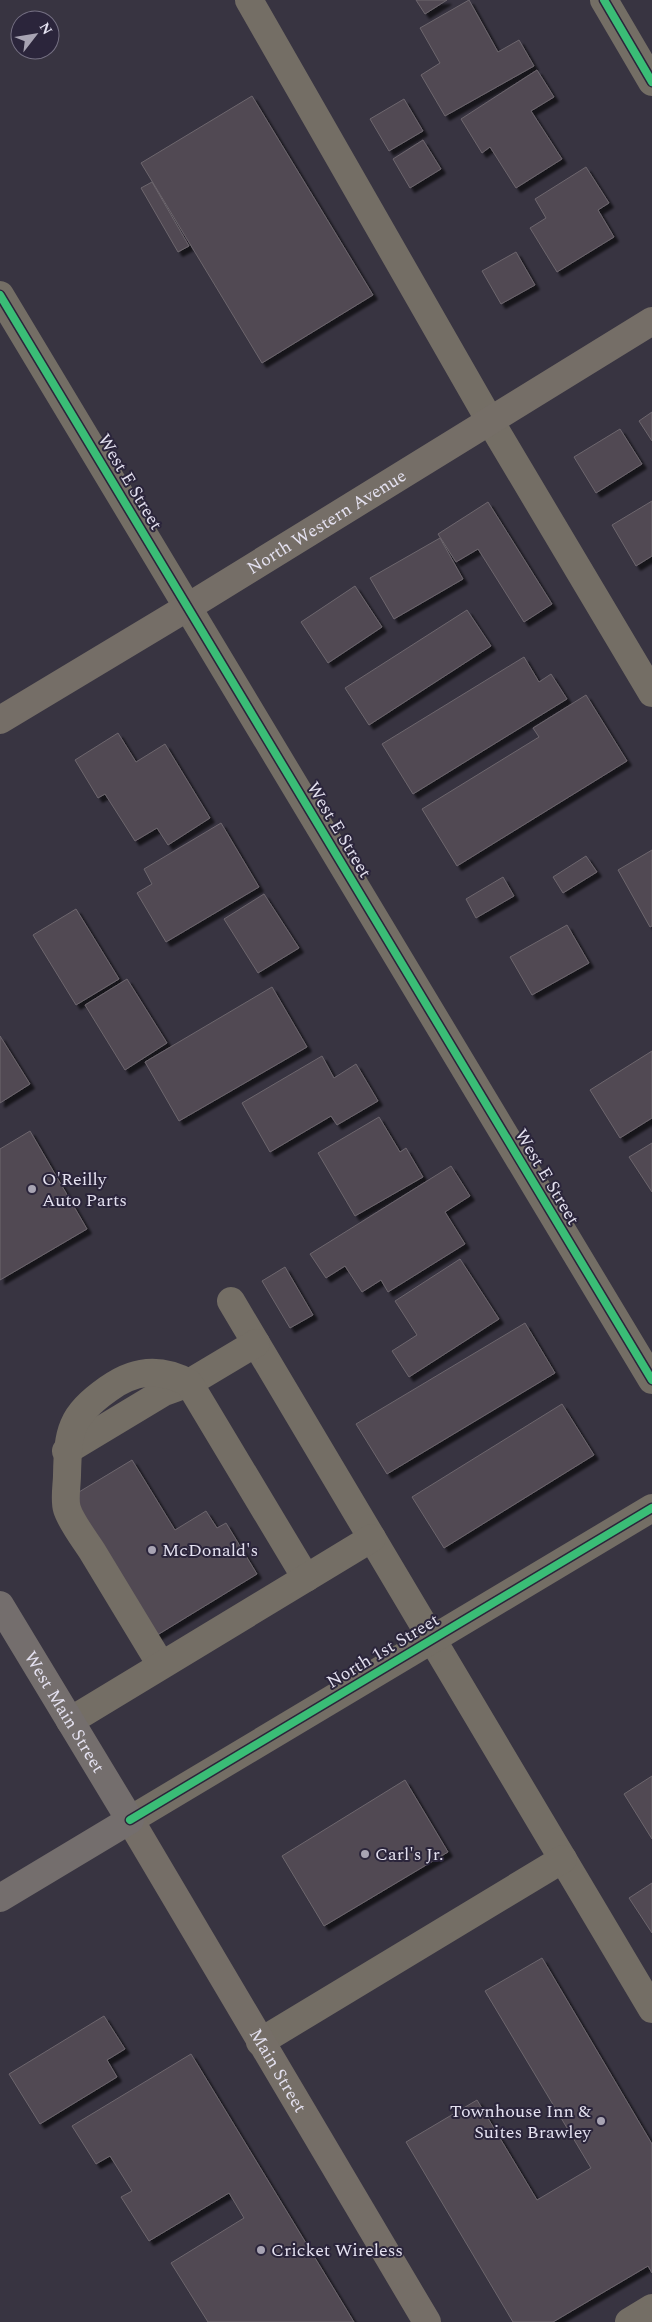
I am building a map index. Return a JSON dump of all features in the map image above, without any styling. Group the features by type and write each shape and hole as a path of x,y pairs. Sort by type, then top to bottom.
{"highway":[{"name":"West Main Street","path":"0,1605 130,1820"},
{"path":"0,1898 130,1820"}],"main road":[{"name":"North Western Avenue","path":"0,720 188,607 652,321"},
{"name":"Main Street","path":"130,1820 427,2322"}],"street":[{"path":"249,0 490,421 652,693"},
{"path":"604,0 652,82"},
{"name":"West E Street","path":"0,295 652,1380"},
{"path":"231,1301 652,2009"},
{"path":"188,1383 256,1343"},
{"path":"161,1665 67,1509 66,1451 70,1433 78,1414 92,1400 113,1385 136,1373 175,1375 188,1383 306,1578"},
{"name":"North 1st Street","path":"130,1820 652,1508"},
{"path":"70,1721 372,1538"},
{"path":"260,2042 563,1859"},
{"path":"629,2322 652,2308"}],"building":[{"path":"416,0 447,0 425,14"},
{"path":"469,0 498,52 519,40 534,66 445,116 421,75 440,63 420,28"},
{"path":"537,70 554,97 531,111 562,159 516,188 490,147 482,153 461,119"},
{"path":"252,96 373,295 262,363 141,163"},
{"path":"404,99 423,131 389,151 370,119"},
{"path":"423,140 441,169 410,188 393,159"},
{"path":"586,167 609,203 598,210 614,237 557,272 530,228 546,218 535,199"},
{"path":"152,182 189,246 178,252 141,188"},
{"path":"516,252 535,285 501,304 482,271"},
{"path":"652,412 652,441 639,421"},
{"path":"620,429 642,464 596,493 574,457"},
{"path":"652,501 652,556 636,566 612,525"},
{"path":"488,502 552,604 524,622 478,549 456,562 438,534"},
{"path":"440,538 463,579 394,619 370,578"},
{"path":"355,586 382,627 328,663 301,622"},
{"path":"467,610 491,646 369,725 345,688"},
{"path":"524,657 539,682 551,674 567,699 413,794 382,744"},
{"path":"586,695 627,761 457,866 422,809 539,737 533,728"},
{"path":"118,733 136,762 165,744 210,818 168,845 157,828 135,841 105,794 98,798 75,760"},
{"path":"221,823 259,887 166,942 137,893 152,884 144,869"},
{"path":"652,850 652,926 650,927 618,870"},
{"path":"586,856 597,872 563,893 553,877"},
{"path":"503,877 514,896 476,918 466,899"},
{"path":"264,894 299,948 258,973 224,919"},
{"path":"76,909 119,979 76,1005 33,935"},
{"path":"567,925 589,963 532,995 510,957"},
{"path":"127,979 167,1043 125,1070 85,1005"},
{"path":"272,987 307,1047 179,1121 145,1062"},
{"path":"0,1036 30,1084 0,1103"},
{"path":"652,1051 652,1118 620,1138 590,1090"},
{"path":"322,1056 334,1078 356,1064 378,1101 337,1125 331,1116 270,1152 242,1103"},
{"path":"379,1117 400,1152 406,1148 423,1177 355,1216 318,1153"},
{"name":"O'Reilly Auto Parts","path":"30,1131 87,1229 0,1280 0,1149"},
{"path":"652,1143 652,1192 629,1157"},
{"path":"451,1166 470,1196 445,1212 465,1244 388,1292 381,1280 362,1292 345,1266 326,1278 310,1254"},
{"path":"460,1259 499,1319 409,1377 392,1351 417,1335 395,1301"},
{"path":"285,1267 313,1315 290,1328 262,1281"},
{"path":"525,1323 555,1373 387,1474 356,1424"},
{"path":"562,1404 594,1455 444,1548 412,1497"},
{"path":"132,1460 175,1530 206,1511 217,1528 226,1523 257,1574 154,1637 69,1498"},
{"path":"652,1776 652,1839 624,1794"},
{"name":"Carl's Jr.","path":"405,1780 448,1852 324,1926 282,1856"},
{"path":"652,1883 652,1933 629,1898"},
{"name":"Townhouse Inn & Suites Brawley","path":"542,1958 652,2144 652,2273 648,2266 553,2322 513,2322 406,2142 477,2100 537,2200 591,2168 485,1991"},
{"path":"104,2016 125,2049 107,2060 117,2077 40,2124 9,2074"},
{"path":"191,2054 354,2322 208,2322 171,2263 244,2218 229,2193 149,2241 121,2197 132,2191 110,2156 96,2164 72,2126"}],"cycle path":[{"path":"604,0 652,82"},
{"path":"0,295 652,1380"},
{"path":"130,1820 652,1508"}],"place":[{"name":"O'Reilly Auto Parts","path":"32,1189"},
{"name":"McDonald's","path":"152,1550"},
{"name":"Carl's Jr.","path":"365,1854"},
{"name":"Townhouse Inn & Suites Brawley","path":"601,2121"},
{"name":"Cricket Wireless","path":"261,2250"}]}
